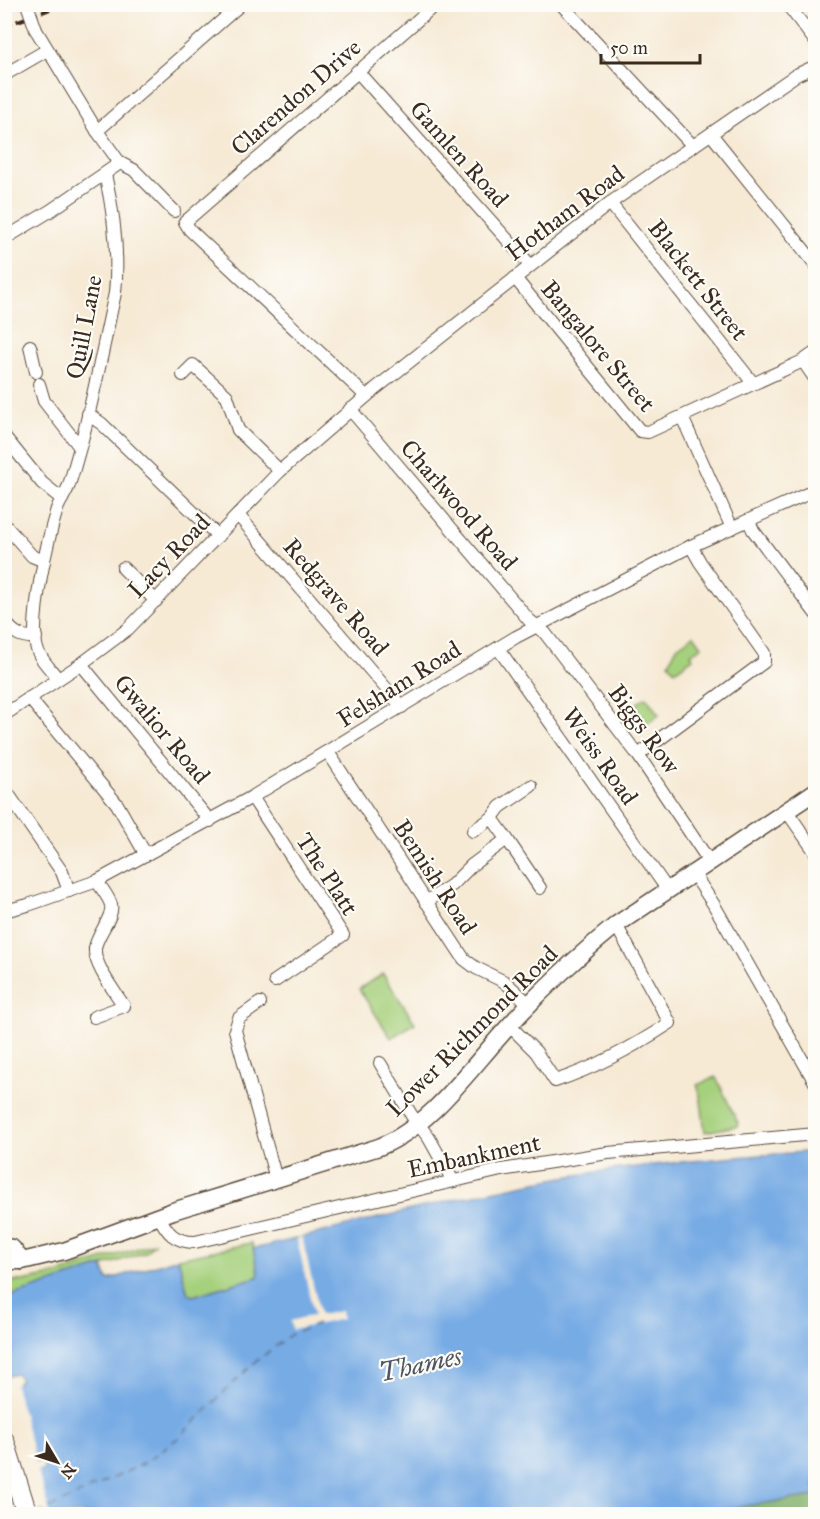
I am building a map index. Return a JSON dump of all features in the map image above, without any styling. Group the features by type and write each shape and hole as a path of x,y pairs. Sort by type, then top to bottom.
{"main road":[{"name":"Lower Richmond Road","path":"4,1270 22,1261 64,1251 159,1216 396,1140 418,1125 529,1004 587,949 667,889 816,791"},
{"path":"4,1247 12,1248 22,1261"},
{"name":"Lower Richmond Road","path":"4,1261 22,1261"},
{"path":"4,1441 27,1515"}],"street":[{"path":"27,4 36,30 47,50 120,164 135,170 174,211"},
{"path":"97,131 241,4"},
{"name":"Clarendon Drive","path":"366,396 190,230 185,222 436,4"},
{"path":"561,4 693,146"},
{"path":"787,4 816,42"},
{"path":"4,75 47,50"},
{"name":"Hotham Road","path":"350,409 610,203 796,75 815,67"},
{"name":"Gamlen Road","path":"357,71 530,265"},
{"path":"711,134 816,265"},
{"path":"4,239 50,212 120,164"},
{"name":"Quill Lane","path":"36,637 35,622 44,561 53,523 68,487 88,414 115,293 117,274 115,230 105,174"},
{"name":"Blackett Street","path":"610,203 753,383"},
{"name":"Bangalore Street","path":"515,278 640,431 648,432 803,361 816,352"},
{"path":"30,346 44,401 79,446"},
{"path":"803,361 816,380"},
{"path":"183,375 193,365 227,396 238,430 280,471"},
{"name":"Lacy Road","path":"4,715 81,664 128,629 280,471 350,409"},
{"name":"Charlwood Road","path":"350,409 530,620 538,626"},
{"path":"88,414 102,424 218,536"},
{"path":"681,417 732,528"},
{"path":"4,436 42,483 62,499"},
{"name":"Felsham Road","path":"4,911 28,905 97,880 146,855 252,797 538,626 691,546 816,490"},
{"name":"Redgrave Road","path":"238,515 402,707"},
{"path":"749,521 758,537 816,614"},
{"path":"4,524 32,556 44,561"},
{"path":"638,755 764,662 764,653 691,546"},
{"path":"123,568 156,601"},
{"path":"4,621 19,635 25,638 36,637 36,648 40,656 58,679"},
{"name":"Biggs Row","path":"538,626 594,695 638,755 709,861"},
{"name":"Weiss Road","path":"498,648 667,889"},
{"name":"Gwalior Road","path":"81,664 210,821"},
{"path":"29,698 117,804 146,855"},
{"name":"Bemish Road","path":"328,752 464,959 476,968 505,982 529,1004"},
{"path":"474,831 492,818 500,807 531,786"},
{"path":"4,788 62,873 69,891"},
{"name":"The Platt","path":"252,797 343,935 275,981"},
{"path":"786,810 816,853"},
{"path":"492,818 540,888"},
{"path":"426,902 453,885 472,865 507,839"},
{"path":"693,873 714,905 816,1084"},
{"path":"94,1017 124,1006 101,969 95,950 100,931 111,914 111,904 97,880"},
{"path":"509,1025 536,1052 555,1081 571,1076 650,1036 670,1023 616,925"},
{"path":"260,1003 239,1018 235,1030 276,1179"},
{"path":"380,1063 453,1181"},
{"name":"Embankment","path":"159,1216 166,1230 176,1239 195,1242 501,1170 608,1153 705,1142 816,1134"}],"green space":[{"path":"694,635 702,646 691,654 693,658 675,671 669,663 677,647"},
{"path":"646,697 659,715 644,726 631,708"},
{"path":"383,974 415,1023 391,1038 359,989"},
{"path":"716,1077 738,1123 737,1126 705,1132 697,1085"},
{"path":"154,1243 146,1252 5,1298 5,1281 22,1281 54,1275"},
{"path":"252,1243 259,1274 257,1277 193,1296 188,1294 178,1258"},
{"path":"815,1483 815,1514 638,1514"}],"water":[{"name":"Thames","path":"815,1151 815,1496 696,1514 5,1514 5,1481 43,1470 45,1465 40,1461 5,1471 5,1388 18,1383 21,1379 16,1374 5,1377 5,1298 103,1266 108,1280 178,1258 188,1294 193,1296 257,1277 259,1274 253,1249 465,1197 605,1171 710,1159"}],"pier":[{"path":"302,1237 320,1315 341,1311 342,1319 292,1330 290,1321 314,1315 297,1239"},
{"path":"16,1381 15,1385 36,1462 39,1464 4,1474 4,1384"},
{"path":"40,1467 41,1470 38,1471 50,1514 4,1514 4,1478"}],"ferry route":[{"path":"37,1514 143,1464 178,1438 254,1363 290,1335 318,1324"}],"railway":[{"path":"4,9 16,4"},
{"path":"4,26 64,4"}]}
